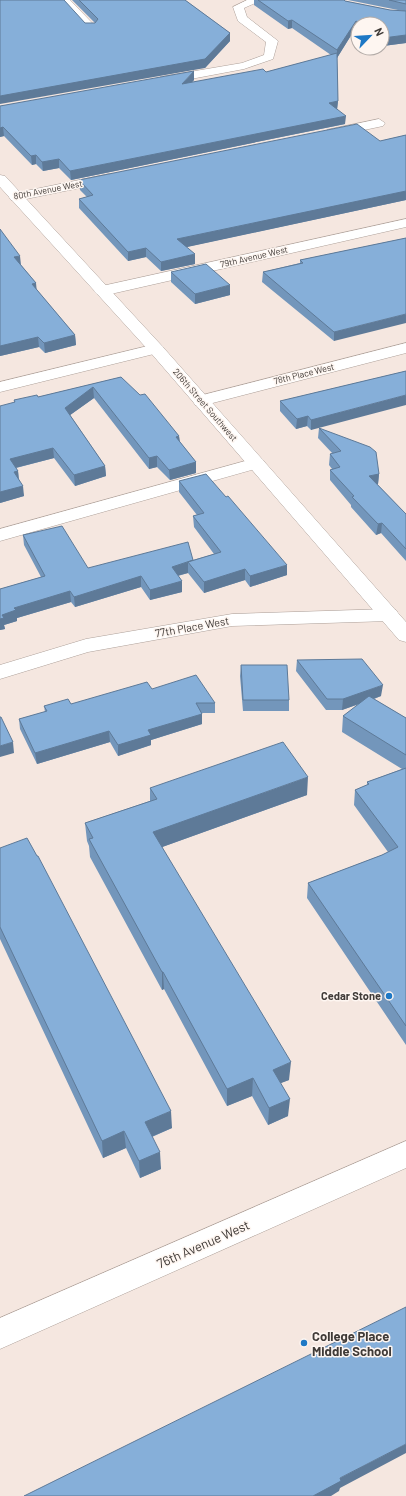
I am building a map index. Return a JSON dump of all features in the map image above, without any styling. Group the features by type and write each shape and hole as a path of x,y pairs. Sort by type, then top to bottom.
{"street":[{"path":"64,0 91,28"},
{"path":"153,82 244,66 269,56 272,41 242,19 238,7 257,0"},
{"path":"316,136 379,123"},
{"name":"80th Avenue West","path":"8,198 122,175"},
{"name":"206th Street Southwest","path":"0,179 8,198 102,291 156,349 406,634"},
{"name":"79th Avenue West","path":"102,291 406,223"},
{"name":"78th Place West","path":"201,401 406,348"},
{"path":"0,387 156,349"},
{"path":"0,535 256,463"},
{"name":"77th Place West","path":"0,672 86,646 232,620 389,616"},
{"name":"76th Avenue West","path":"0,1334 406,1154"}],"building":[{"path":"0,0 64,0 85,23 95,23 98,19 79,0 185,0 230,33 205,59 0,96"},
{"path":"258,0 344,0 390,10 406,11 406,35 390,37 390,16 350,16 350,30 337,50 292,20 288,21"},
{"path":"389,0 406,0 406,4"},
{"path":"337,53 338,101 329,103 346,116 70,171 59,159 42,162 36,155 31,156 3,127 0,128 0,106 194,71 182,84 263,69 266,72"},
{"path":"357,124 380,141 406,135 406,191 177,239 195,254 161,262 146,248 128,252 79,199 93,195 79,180"},
{"path":"0,229 20,256 14,257 36,283 32,284 75,335 44,343 38,337 0,346"},
{"path":"406,238 406,314 334,332 263,272 303,263 300,260"},
{"path":"206,264 230,285 195,294 171,272"},
{"path":"406,371 406,395 311,420 308,416 297,419 280,401"},
{"path":"121,377 140,395 145,394 179,436 176,437 196,462 169,470 157,456 149,458 93,387 65,408 105,466 74,475 53,448 10,459 18,471 14,472 23,486 0,492 0,406 15,402 14,400 37,395 38,397"},
{"path":"319,428 370,447 376,452 379,474 369,476 406,514 406,549 382,523 378,524 352,497 354,496 330,470 340,467 330,454 341,451"},
{"path":"206,474 226,497 228,496 287,565 250,576 245,569 204,582 188,562 221,552 193,516 204,513 179,481"},
{"path":"62,526 88,568 188,542 193,560 172,567 182,581 150,590 141,576 74,597 70,591 14,608 16,610 2,615 4,618 0,619 0,589 45,576 23,535"},
{"path":"362,659 383,685 343,699 327,699 297,660"},
{"path":"241,665 287,665 289,700 243,700"},
{"path":"196,675 215,703 196,703 202,714 148,730 151,735 118,745 109,731 35,753 19,719 47,711 44,706 68,699 71,704 147,682 152,689"},
{"path":"369,696 406,718 406,755 343,716"},
{"path":"0,717 13,742 0,746"},
{"path":"283,742 308,777 153,832 291,1062 273,1070 290,1099 269,1108 253,1078 227,1089 89,839 93,838 85,823 157,799 150,788"},
{"path":"406,768 406,1026 308,883 382,855 398,847 355,790 369,784 367,782"},
{"path":"27,838 38,856 171,1111 145,1122 160,1152 139,1161 124,1131 102,1141 0,927 0,848"},
{"path":"406,1307 406,1444 340,1478 341,1481 313,1496 24,1496"}],"place":[{"name":"Cedar Stone","path":"389,996"},
{"name":"College Place Middle School","path":"304,1343"}]}
